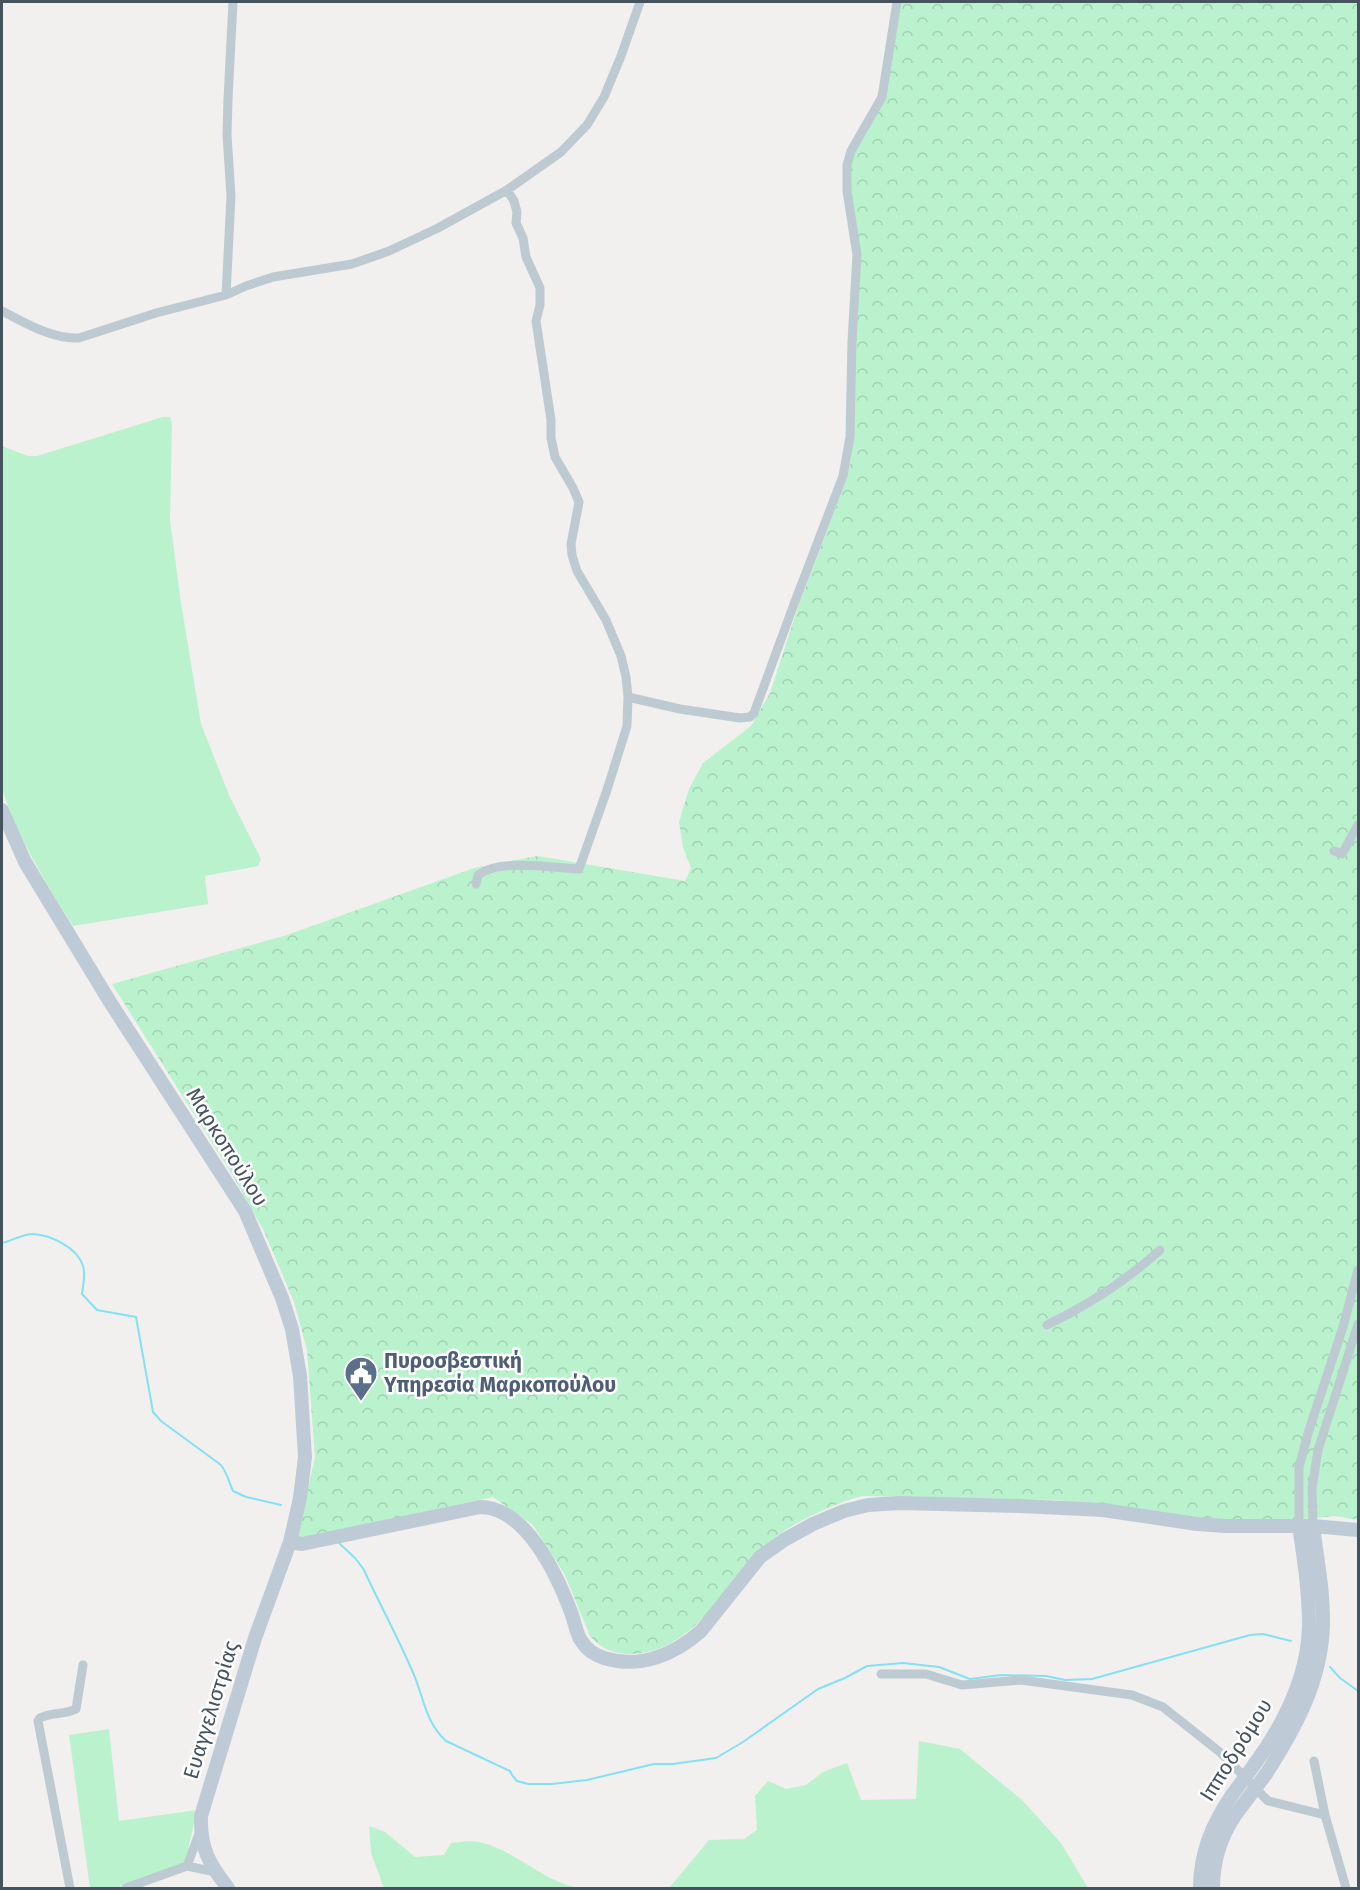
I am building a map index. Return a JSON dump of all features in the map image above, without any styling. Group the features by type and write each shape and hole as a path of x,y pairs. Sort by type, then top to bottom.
{"main road":[{"name":"Μαρκοπούλου","path":"2,810 25,862 110,1002 245,1211 282,1298 292,1329 300,1376 304,1457 300,1498 290,1542"},
{"path":"290,1542 302,1544 490,1507 501,1511 521,1525 534,1540 558,1584 581,1642 589,1650 613,1660 636,1663 667,1654 692,1639 701,1631 760,1557 784,1540 844,1511 868,1505 1103,1509 1197,1524 1306,1526 1359,1530"},
{"name":"Ιπποδρόμου","path":"1200,1888 1201,1864 1207,1839 1220,1812 1282,1722 1297,1687 1308,1643 1306,1526"},
{"name":"Ιπποδρόμου","path":"1213,1888 1215,1866 1221,1844 1232,1819 1266,1774 1296,1725 1310,1691 1318,1661 1323,1627 1322,1609 1306,1526"},
{"name":"Ευαγγελιστρίας","path":"228,1888 216,1872 205,1850 201,1828 203,1804 255,1638 290,1542"}],"street":[{"path":"226,295 231,196 227,135 233,2"},
{"path":"2,311 44,332 66,338 79,338 156,312 226,295 273,277 352,264 389,251 438,228 507,190 561,152 587,125 604,97 640,2"},
{"path":"628,698 740,718 750,717 754,713 830,514 848,454 856,255 847,191 847,165 851,151 882,97 897,2"},
{"path":"476,884 478,875 499,868 536,865 579,869 627,726 628,698 621,656 606,620 578,571 572,555 571,544 579,502 555,457 536,321 540,304 540,288 526,257 523,238 516,224 517,212 514,201 507,190"},
{"path":"1334,851 1342,854 1359,825"},
{"path":"1047,1325 1125,1280 1160,1250"},
{"path":"1306,1526 1299,1467 1359,1270"},
{"path":"1306,1526 1318,1450 1359,1324"},
{"path":"70,1888 39,1721 45,1715 70,1712 76,1709 83,1665"},
{"path":"881,1674 926,1674 962,1685 1021,1680 1132,1695 1162,1707 1221,1753 1268,1801 1326,1815"},
{"path":"1314,1761 1346,1888"},
{"path":"187,1866 201,1828"},
{"path":"126,1888 187,1866 216,1872"}],"green space":[{"path":"900,2 1358,2 1358,1520 1335,1516 1271,1522 1201,1521 1126,1508 1055,1500 862,1496 815,1514 780,1533 710,1611 674,1641 653,1650 630,1654 619,1653 608,1650 590,1636 565,1575 533,1525 493,1497 296,1539 315,1458 307,1350 294,1302 264,1231 233,1176 112,984 287,935 474,868 532,857 538,856 685,881 691,868 683,847 679,822 689,789 703,763 751,726 770,693 798,607 846,481 851,459 859,260 849,180 852,160 871,123"},
{"path":"163,417 170,417 172,423 170,520 201,724 229,795 261,859 258,866 205,876 208,904 73,926 24,842 2,788 2,446 28,456 37,456"},
{"path":"109,1729 119,1821 197,1810 186,1858 182,1865 117,1888 90,1888 69,1735"},
{"path":"919,1741 960,1749 1022,1800 1061,1843 1088,1888 669,1888 709,1840 744,1839 757,1830 755,1796 768,1781 786,1789 806,1785 823,1772 847,1763 861,1800 916,1799"},
{"path":"369,1826 385,1832 415,1857 444,1855 451,1843 479,1842 505,1852 566,1885 579,1888 384,1888 371,1853"}],"waterway":[{"path":"2,1243 33,1234 55,1240 70,1248 80,1259 84,1269 82,1294 97,1310 136,1317 153,1412 161,1421 221,1465 233,1491 246,1497 281,1505"},
{"path":"338,1542 364,1570 408,1662 430,1719 439,1734 446,1741 510,1771 517,1781 528,1784 587,1780 654,1764 673,1764 716,1758 743,1742 818,1689 867,1666 903,1663 939,1667 970,1679 1001,1675 1046,1676 1065,1680 1092,1679 1250,1635 1263,1634 1291,1641"},
{"path":"1330,1667 1340,1678 1358,1691"}],"place":[{"name":"Πυροσβεστική Υπηρεσία Μαρκοπούλου","path":"361,1402"}]}
